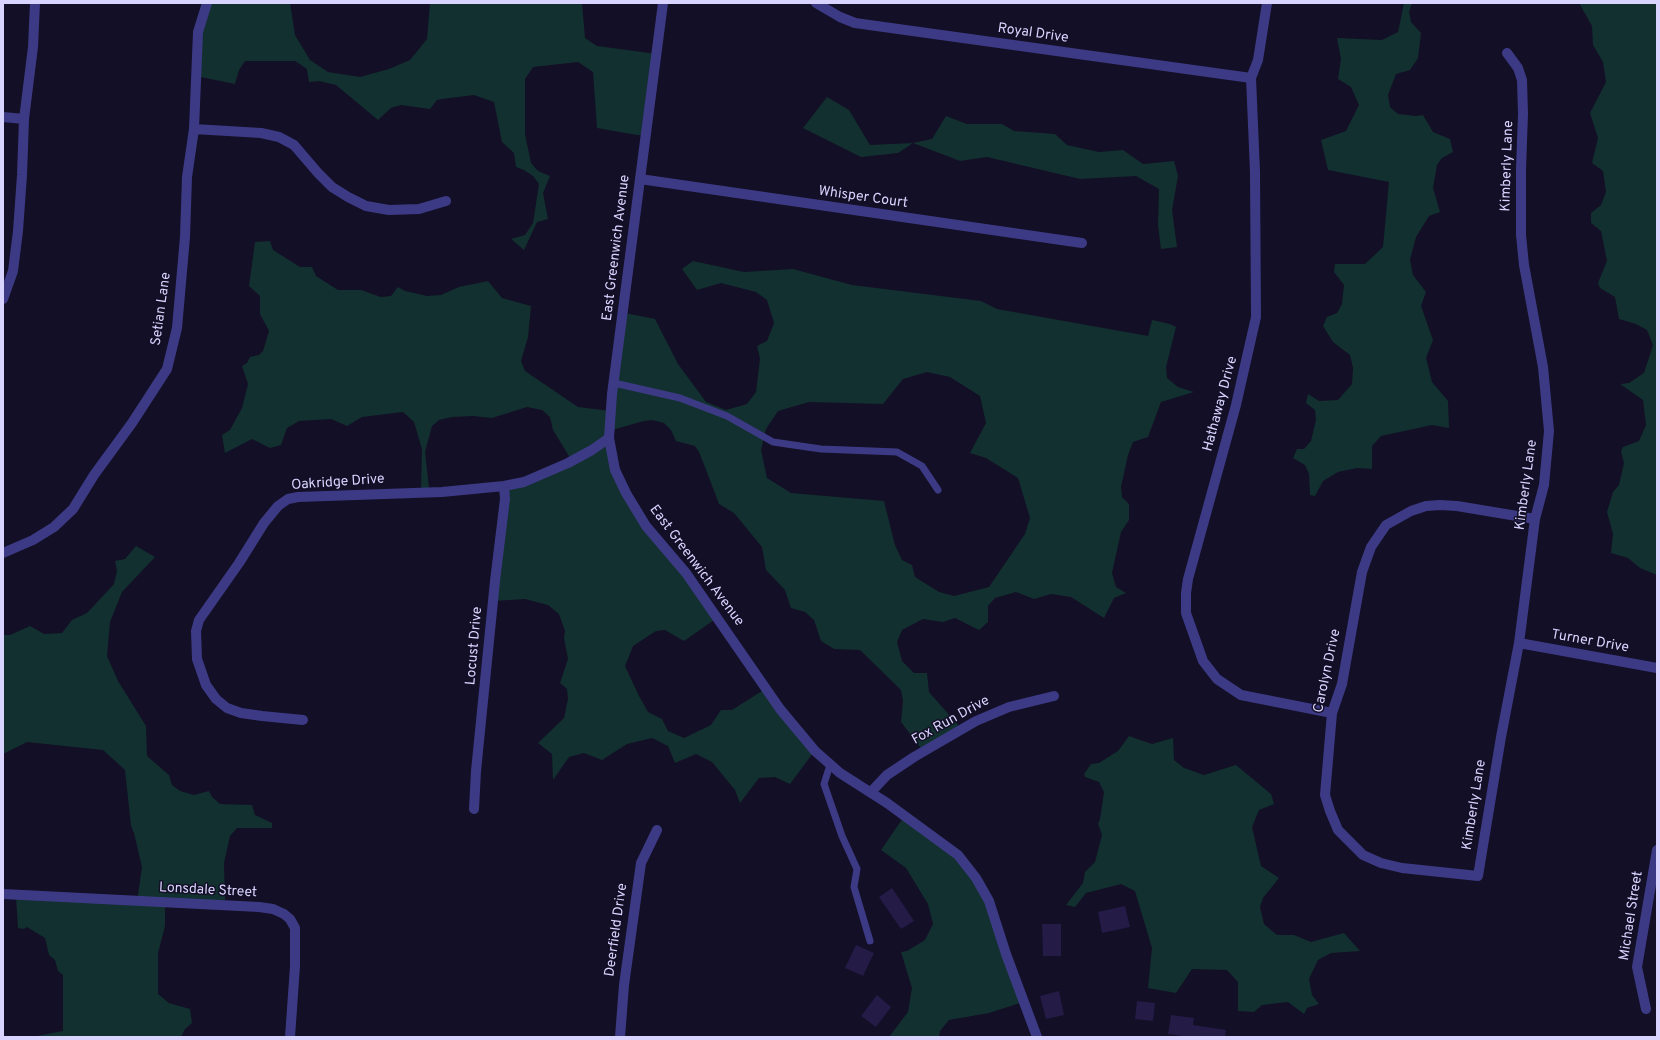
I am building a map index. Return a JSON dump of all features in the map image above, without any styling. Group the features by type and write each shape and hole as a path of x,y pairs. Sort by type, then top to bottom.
{"street":[{"path":"3,299 13,271 18,231 24,119 33,47 35,3"},
{"name":"Setian Lane","path":"3,553 33,540 54,527 73,510 94,475 132,423 167,369 177,328 185,237 187,177 194,129 198,32 206,3"},
{"name":"East Greenwich Avenue","path":"663,3 614,383 609,438 615,470 626,493 646,526 686,573 780,709 815,751 840,774 871,792 958,855 976,878 989,901 1006,954 1037,1037"},
{"name":"Royal Drive","path":"816,3 840,17 855,23 1251,78"},
{"name":"Hathaway Drive","path":"1267,3 1258,60 1251,78 1255,172 1256,317 1236,405 1188,579 1186,613 1203,661 1217,679 1241,695 1332,713"},
{"name":"Kimberly Lane","path":"1478,876 1497,758 1519,643 1535,518 1544,485 1549,431 1543,367 1524,265 1521,235 1520,169 1523,114 1522,80 1518,68 1507,54"},
{"path":"3,117 24,119"},
{"path":"194,129 261,133 279,137 294,144 318,173 332,187 366,206 389,210 419,209 446,201"},
{"name":"Whisper Court","path":"640,179 1082,243"},
{"name":"Oakridge Drive","path":"303,720 241,713 227,708 216,699 206,684 197,659 196,631 199,620 239,563 264,523 278,506 288,499 298,497 442,492 504,486 524,482 568,463 592,450 609,438"},
{"name":"Locust Drive","path":"474,809 476,771 486,680 494,582 505,499 504,486"},
{"name":"Carolyn Drive","path":"1478,876 1402,868 1380,864 1363,855 1338,830 1325,795 1332,713 1342,684 1364,565 1371,547 1386,525 1411,511 1426,506 1440,504 1535,518"},
{"name":"Turner Drive","path":"1519,643 1657,668"},
{"name":"Fox Run Drive","path":"871,792 887,775 914,757 976,721 1009,707 1054,696"},
{"name":"Deerfield Drive","path":"620,1037 624,985 641,863 657,830"},
{"name":"Michael Street","path":"1646,1009 1637,968 1657,850"},
{"name":"Lonsdale Street","path":"3,894 259,907 273,909 284,914 290,919 295,928 295,966 290,1037"}],"lane":[{"path":"614,383 680,398 727,416 773,442 820,449 896,452 922,466 938,490"},
{"path":"830,765 824,784 842,836 857,869 854,887 870,941"}],"green space":[{"path":"208,3 290,3 295,35 310,60 328,72 360,77 389,69 410,60 427,39 430,3 582,3 585,38 597,46 657,54 646,135 637,135 597,128 593,72 578,62 533,67 525,79 525,134 531,163 538,171 550,176 543,193 548,219 537,222 524,250 511,239 525,235 533,223 539,184 533,176 516,167 514,153 502,142 494,102 474,95 437,100 430,109 401,105 391,108 378,120 336,85 319,81 309,82 307,69 295,61 245,61 239,70 235,84 196,76 196,57"},
{"path":"1404,3 1412,3 1409,12 1411,22 1421,33 1418,58 1410,70 1396,74 1388,95 1390,107 1398,114 1416,116 1423,115 1433,132 1450,139 1453,152 1442,158 1437,165 1433,188 1440,212 1429,216 1416,237 1410,260 1413,275 1426,292 1421,306 1433,340 1426,358 1432,382 1448,401 1449,428 1432,425 1381,436 1372,446 1372,469 1357,468 1338,472 1323,481 1315,496 1310,495 1309,474 1305,465 1293,458 1297,449 1304,449 1311,441 1316,420 1315,410 1306,403 1308,394 1319,401 1338,400 1352,384 1353,368 1350,355 1333,342 1323,326 1327,317 1337,313 1342,304 1344,285 1334,272 1335,264 1365,264 1383,247 1389,182 1328,170 1321,140 1346,131 1359,105 1351,87 1338,79 1341,59 1337,38 1382,40 1398,32"},
{"path":"1579,3 1657,3 1657,575 1640,568 1628,558 1611,553 1613,534 1607,512 1613,492 1619,485 1624,463 1621,451 1623,447 1639,441 1646,425 1643,400 1620,384 1629,383 1644,373 1653,345 1647,330 1636,324 1619,319 1615,297 1600,288 1598,283 1607,261 1601,231 1591,223 1591,213 1601,205 1606,192 1603,171 1592,163 1598,138 1590,113 1606,82 1603,62 1593,45 1592,26"},
{"path":"827,97 849,110 870,145 913,143 898,153 861,157 803,128"},
{"path":"946,116 967,124 1002,124 1014,131 1055,134 1067,145 1099,152 1123,150 1143,164 1174,161 1178,176 1172,210 1177,247 1161,249 1158,225 1159,189 1136,176 1080,179 987,157 960,161 913,143 932,139"},
{"path":"270,241 273,250 300,267 312,267 316,276 338,290 361,290 381,297 391,296 398,287 405,291 427,296 441,295 459,287 488,281 502,298 531,306 528,337 521,361 525,371 578,407 611,411 625,313 655,319 678,364 706,402 726,410 747,404 756,392 760,359 757,346 767,341 774,323 767,300 756,292 721,283 697,290 682,269 693,261 744,272 793,269 852,285 981,301 997,309 1148,336 1152,320 1170,324 1176,327 1166,367 1167,378 1178,387 1194,392 1161,402 1148,437 1133,442 1128,455 1121,487 1122,497 1129,504 1129,520 1121,532 1112,573 1116,587 1126,593 1114,598 1104,618 1071,597 1051,594 1034,599 1016,592 995,598 988,606 988,622 979,630 955,618 943,622 923,619 902,630 897,642 902,661 914,673 927,673 929,692 958,725 958,727 923,751 901,722 903,701 901,690 860,650 834,649 821,641 814,620 805,612 791,608 785,590 766,570 762,547 734,513 719,504 699,452 695,446 676,441 671,430 664,423 652,420 612,430 610,439 630,499 717,618 684,641 665,630 656,631 633,646 625,666 648,712 662,719 668,731 684,738 711,725 721,710 732,710 765,689 816,749 790,784 775,777 759,778 740,803 735,790 712,762 696,754 675,763 668,746 652,738 627,744 602,760 584,753 569,757 553,780 552,754 538,743 564,718 568,699 567,689 560,683 568,659 564,638 565,631 559,614 548,605 525,599 494,601 504,490 572,461 553,430 550,417 542,410 527,407 492,418 473,416 452,417 439,420 432,426 425,452 429,488 421,488 422,449 414,422 403,412 362,417 347,426 331,419 299,421 287,428 281,445 270,448 252,439 225,453 222,435 230,430 242,408 248,384 242,366 247,363 250,357 259,355 263,351 269,331 260,314 260,296 249,286 255,242","holes":["927,372 950,377 980,396 986,423 970,453 986,458 1018,478 1030,518 1025,534 989,587 954,596 939,592 915,577 912,565 902,560 895,545 884,501 791,493 767,478 761,450 766,429 778,411 809,402 883,404 903,379"]},
{"path":"136,546 155,557 122,592 110,622 107,656 118,681 146,726 147,756 169,775 172,785 180,791 194,795 209,791 212,797 220,804 252,805 255,815 272,823 272,828 237,828 230,836 224,863 225,900 165,906 165,926 158,953 158,994 169,1003 190,1009 192,1023 185,1029 181,1037 32,1037 63,1031 63,975 58,971 55,960 49,955 45,938 27,927 24,929 18,928 16,897 137,902 142,867 131,826 125,770 103,750 27,742 3,754 3,635 10,635 30,626 44,634 62,633 72,620 87,613 114,584 117,571 115,561 125,559"},
{"path":"1129,736 1152,744 1173,738 1174,760 1184,768 1204,775 1236,765 1271,794 1274,804 1259,810 1252,827 1261,866 1279,878 1263,898 1260,907 1264,924 1277,935 1294,935 1311,942 1344,933 1360,951 1331,953 1318,960 1309,979 1312,995 1319,1004 1307,1008 1304,1014 1288,1002 1262,1005 1254,1012 1238,1011 1238,982 1227,970 1192,969 1176,993 1148,988 1152,948 1135,891 1121,884 1086,893 1075,907 1066,905 1083,883 1085,872 1095,862 1102,835 1098,824 1104,792 1099,782 1085,777 1084,774 1091,764 1099,763 1118,751"},
{"path":"903,818 959,856 977,878 1023,1002 989,1013 949,1020 940,1031 939,1037 889,1037 908,1012 912,988 901,952 907,951 925,940 933,924 928,904 906,868 881,850"}],"building":[{"path":"892,888 914,921 901,929 879,897"},
{"path":"1125,906 1130,927 1102,933 1098,912"},
{"path":"1042,924 1061,924 1061,956 1043,956"},
{"path":"856,945 874,953 863,976 845,968"},
{"path":"1059,991 1064,1015 1046,1019 1040,996"},
{"path":"877,995 891,1007 876,1027 861,1016"},
{"path":"1137,1001 1155,1003 1153,1021 1135,1019"},
{"path":"1171,1015 1194,1018 1193,1025 1226,1030 1225,1037 1190,1037 1168,1034"}]}
